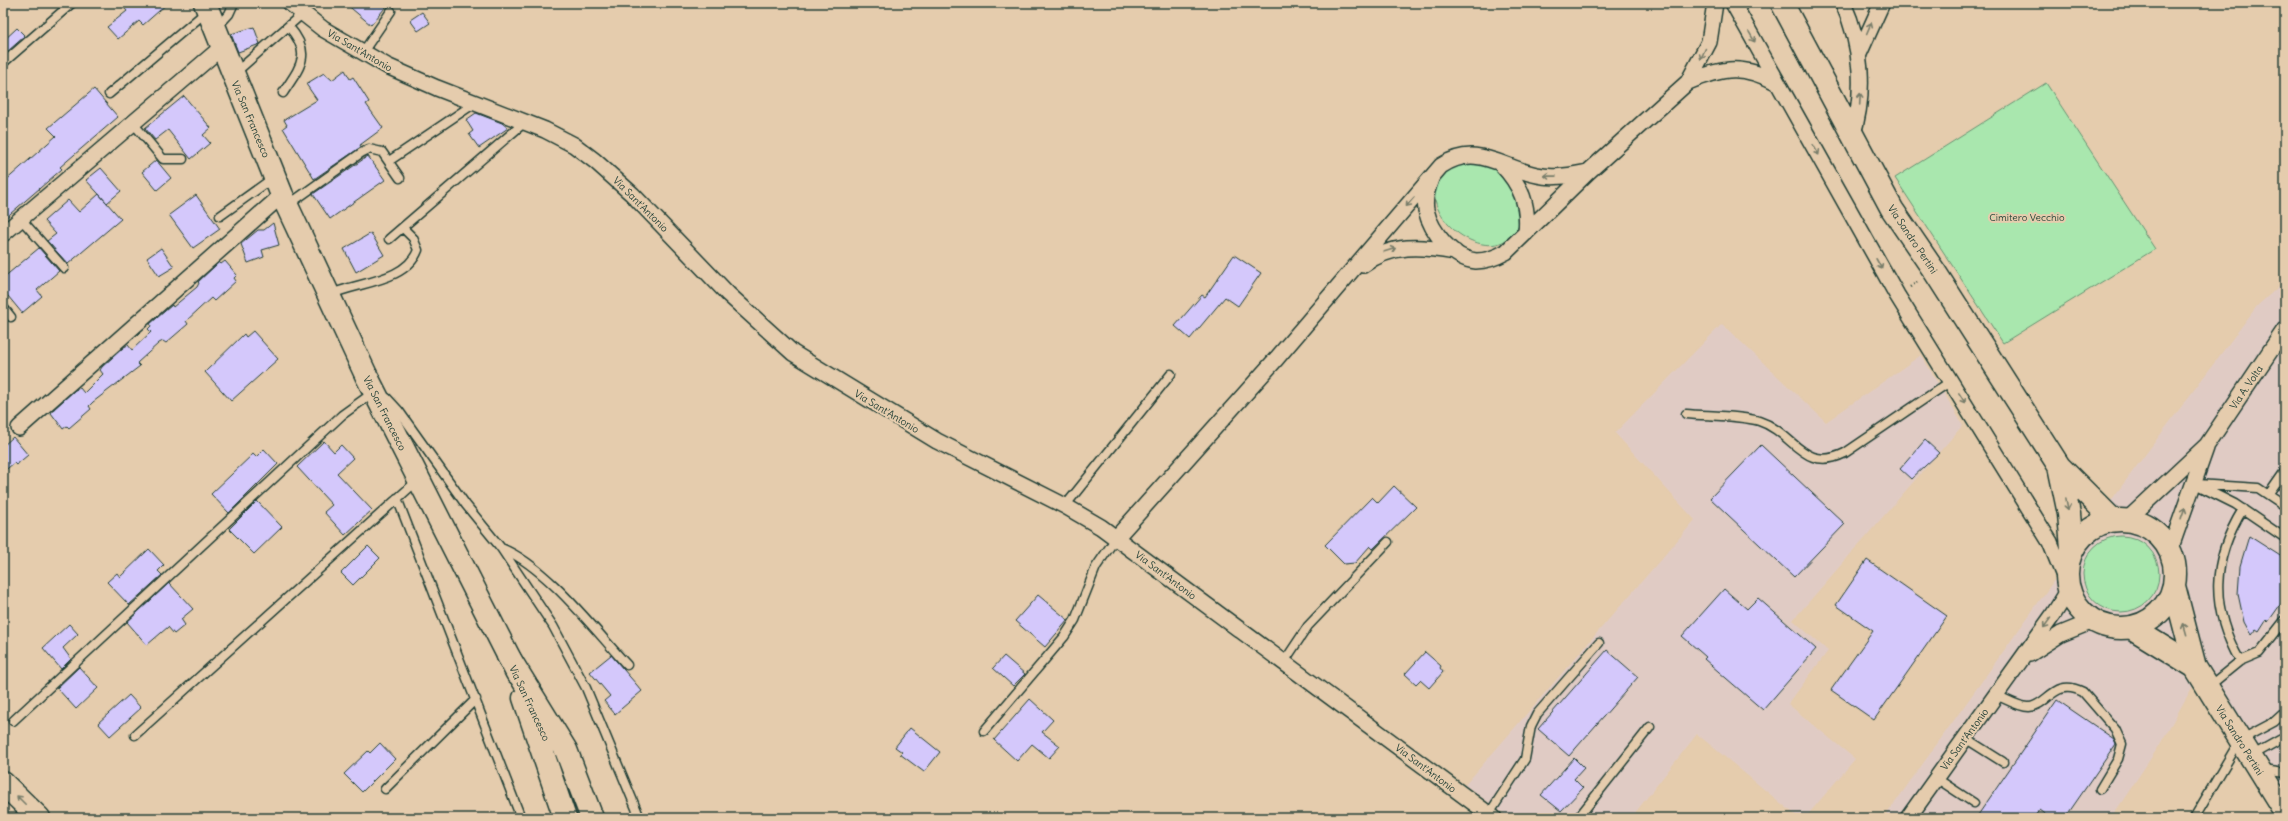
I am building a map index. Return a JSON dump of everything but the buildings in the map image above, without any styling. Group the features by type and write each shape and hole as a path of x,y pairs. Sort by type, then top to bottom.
{"main road":[{"name":"Via Sandro Pertini","path":"1782,3 1852,137 1892,209 1935,272 2059,466 2120,520"},
{"name":"Via San Francesco","path":"212,22 281,192 370,384 508,656 550,745 577,818"},
{"name":"Via Sandro Pertini","path":"2059,466 2069,514 2072,548"},
{"path":"2120,520 2140,523 2152,530 2162,539 2170,550 2174,562 2174,586 2168,601 2159,613 2146,622 2132,628 2112,628 2093,621 2075,604 2067,586 2067,564 2072,548 2082,536 2093,527 2120,520"},
{"name":"Via Sandro Pertini","path":"2174,586 2195,667 2285,812"},
{"name":"Via Sandro Pertini","path":"2132,628 2195,667"},
{"path":"508,656 565,818"},
{"path":"508,656 566,750 592,818"},
{"path":"3,783 39,818"}],"street":[{"name":"Via Sant'Antonio","path":"290,3 302,14 363,52 396,70 559,137 595,161 648,210 745,310 782,344 805,361 937,441 1065,506 1116,538 1492,816"},
{"path":"1346,278 1372,258 1391,250 1412,246 1455,252 1476,261 1494,258 1506,252 1588,172 1688,82 1709,42 1713,24 1715,3"},
{"path":"1733,3 1897,295 2050,542 2067,586"},
{"path":"1843,3 1854,32 1859,54 1860,101 1852,137"},
{"path":"1859,54 1882,3"},
{"path":"3,234 133,123 212,22"},
{"path":"1688,82 1714,72 1742,69 1757,73 1778,83"},
{"path":"1116,538 1346,278 1435,172 1448,161 1464,156 1481,156 1513,169 1545,177 1588,172"},
{"path":"1498,162 1515,179 1523,194 1527,213 1526,233"},
{"path":"1435,172 1427,188 1426,209 1438,234 1455,252"},
{"path":"19,428 281,192"},
{"name":"Via A. Volta","path":"2120,520 2207,445 2280,347 2285,329"},
{"name":"Via A. Volta","path":"2170,550 2207,445"},
{"name":"Via Sant'Antonio","path":"1908,818 2021,660 2067,586"},
{"name":"Via Sant'Antonio","path":"2021,660 2061,634 2093,621"}],"lane":[{"path":"3,63 72,3"},
{"path":"109,94 212,22 229,14 234,3"},
{"path":"363,52 391,11"},
{"path":"233,75 302,14"},
{"path":"283,93 300,66 302,56 299,41 289,27"},
{"path":"389,161 475,103"},
{"path":"389,239 525,122"},
{"path":"133,123 163,159 183,159"},
{"path":"220,216 258,190 281,192 366,150 379,150 389,161 400,178"},
{"path":"20,219 64,268"},
{"path":"329,295 386,276 408,265 418,250 414,238 403,228"},
{"path":"3,306 12,317"},
{"path":"1065,506 1171,374"},
{"path":"1686,414 1757,421 1773,428 1808,456 1823,460 1845,453 1951,381"},
{"path":"13,721 342,415 370,384 399,411 466,505 501,548 549,619 576,667 629,787 640,818"},
{"path":"2269,494 2285,471"},
{"path":"135,735 418,480"},
{"path":"2193,484 2252,487 2269,494 2285,506"},
{"path":"2193,484 2243,509 2285,538"},
{"path":"397,498 521,818"},
{"path":"2240,661 2229,641 2222,618 2218,580 2220,559 2227,538 2243,509"},
{"path":"984,731 1064,637 1075,620 1096,567 1116,538"},
{"path":"1284,662 1308,626 1388,542"},
{"path":"501,548 515,553 537,570 626,665"},
{"path":"2208,687 2240,661 2259,653 2285,620"},
{"path":"1492,816 1525,759 1531,726 1537,714 1599,644"},
{"path":"1996,695 2028,707 2034,706 2049,694 2063,689 2077,689 2083,692 2115,729 2122,744 2118,759 2100,789"},
{"path":"385,789 476,699"},
{"path":"2194,818 2250,755 2274,722 2285,712"},
{"path":"1578,818 1650,727"},
{"path":"2250,755 2285,737"},
{"path":"1965,738 2003,762"},
{"path":"2250,755 2285,773"},
{"path":"1936,778 1974,803"}],"path":[{"path":"1897,295 1935,272"}],"shaded area":[{"path":"2285,281 2285,788 2206,663 2159,746 2111,818 1884,818 2118,491 2257,306"},
{"path":"1722,324 1826,422 1921,355 1963,425 1793,620 1828,651 1788,704 1855,759 1805,818 1799,818 1697,734 1631,818 1510,818 1465,785 1695,520 1615,433"}],"green space":[{"name":"Cimitero Vecchio","path":"2046,83 2155,249 2003,343 1895,178"},
{"path":"1464,160 1482,164 1495,170 1516,195 1519,210 1518,227 1512,235 1500,243 1485,244 1470,240 1456,231 1444,219 1436,204 1435,189 1441,174 1448,168"},
{"path":"2121,536 2136,539 2148,547 2156,559 2159,574 2156,589 2148,601 2136,609 2121,612 2106,609 2094,601 2086,589 2083,574 2086,559 2094,547 2106,539"}]}
